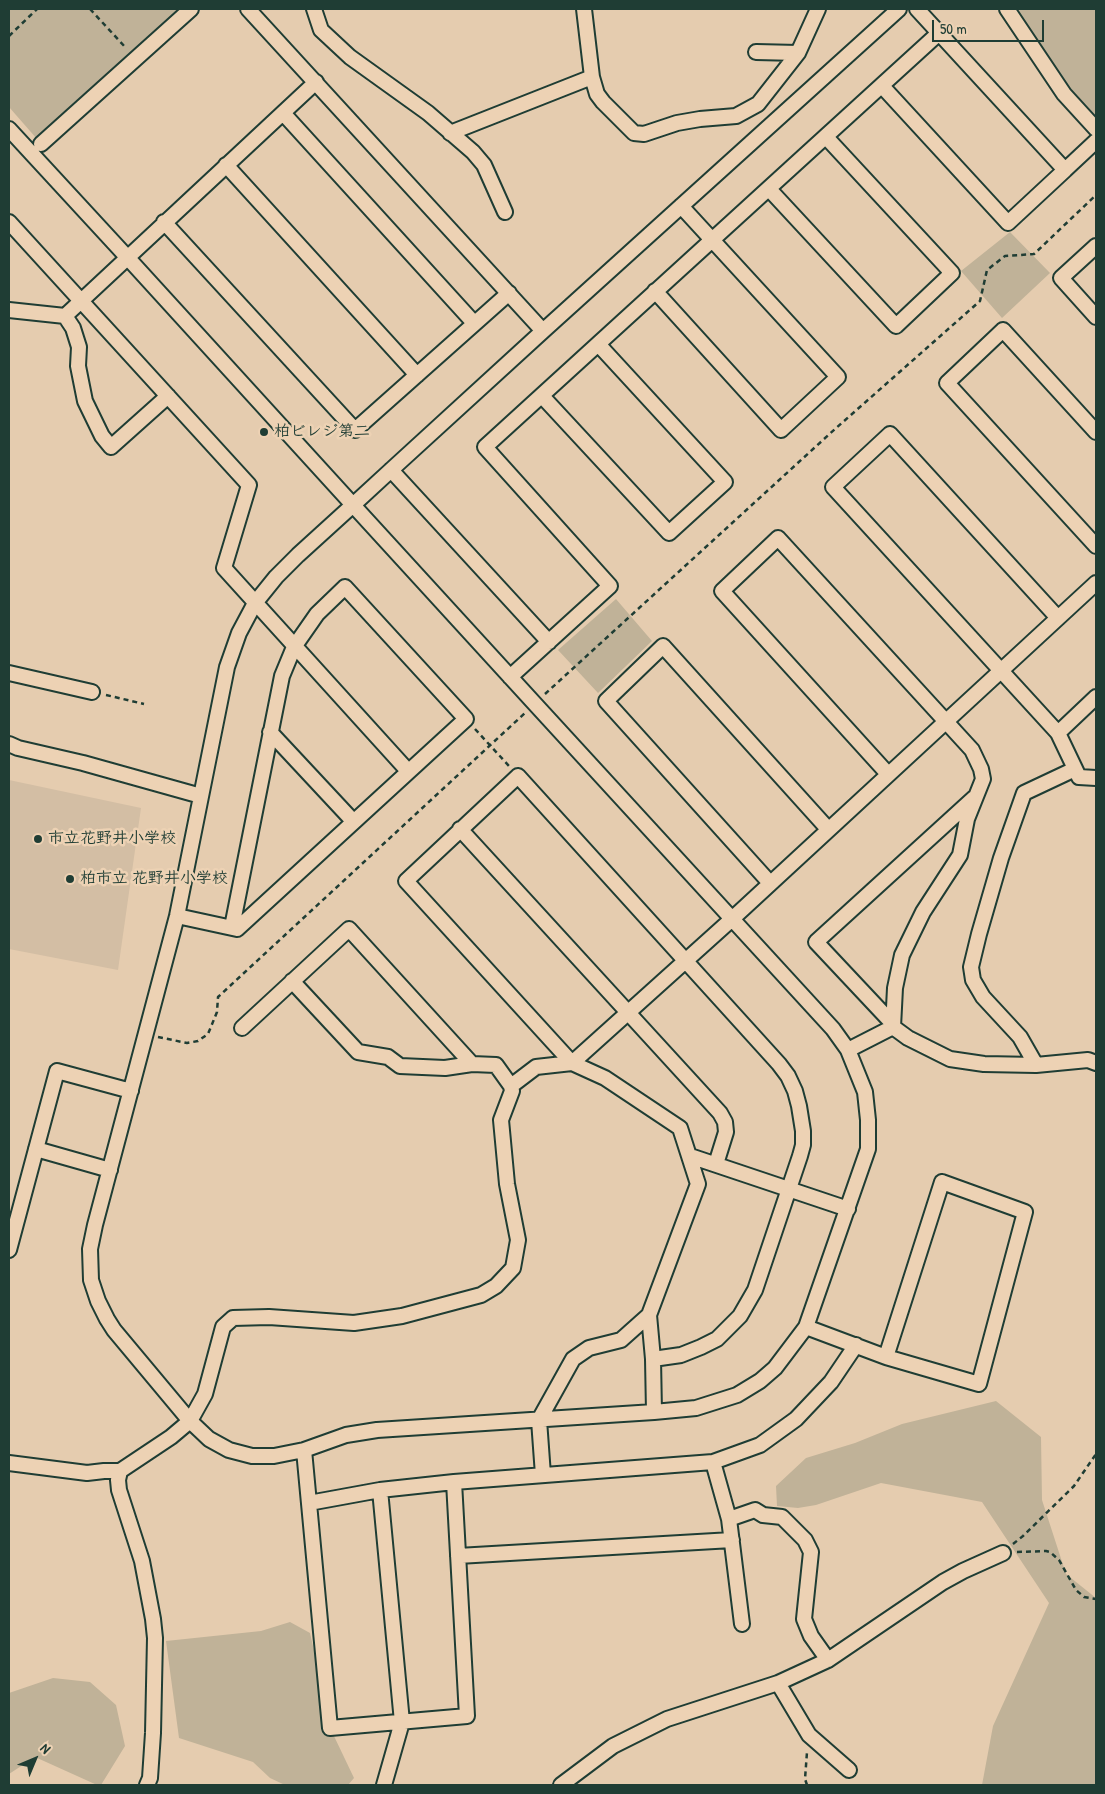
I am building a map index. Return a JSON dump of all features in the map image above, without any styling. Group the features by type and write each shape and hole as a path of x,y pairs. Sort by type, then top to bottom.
{"street":[{"path":"41,144 191,9"},
{"path":"248,9 543,331"},
{"path":"314,9 321,30 350,57 428,112 473,152 484,165 505,212"},
{"path":"584,9 592,77 597,94 602,102 634,133 644,134 700,119 736,116 758,104 798,53 814,12"},
{"path":"9,129 127,257 353,505 510,677 732,918 833,1029 848,1050 865,1092 868,1120 868,1149 806,1327 775,1368 760,1382 737,1395 696,1408 377,1430 346,1435 304,1450 274,1456 252,1456 230,1450 209,1439 190,1421 107,1319 91,1280 90,1248 178,916 227,667 239,633 255,603 276,577 353,505 899,9"},
{"path":"917,9 1065,170"},
{"path":"1007,9 1064,94 1096,129"},
{"path":"510,677 610,586 485,447 939,33"},
{"path":"756,52 798,53"},
{"path":"450,132 592,77"},
{"path":"65,316 316,82"},
{"path":"882,86 1008,223 1096,141"},
{"path":"283,113 474,323"},
{"path":"769,189 896,326 952,274 826,137"},
{"path":"226,165 417,375"},
{"path":"655,291 782,430 838,377 681,206"},
{"path":"9,222 250,484 224,568 408,771"},
{"path":"164,222 355,430 509,293"},
{"path":"1096,246 1061,278 1096,317"},
{"path":"9,310 65,316"},
{"path":"65,316 73,328 79,347 78,366 85,400 102,436 111,446 168,396"},
{"path":"1096,432 1003,330 946,383 1096,546"},
{"path":"542,396 669,533 725,482 598,344"},
{"path":"1058,618 890,434 833,487 1058,733 1079,777 1096,778"},
{"path":"392,470 549,642"},
{"path":"888,774 722,591 778,538 972,750 981,769 983,779 967,819 960,855 924,912 902,954 894,988 893,1026"},
{"path":"511,1086 536,1067 572,1063 1096,583"},
{"path":"178,916 237,929 466,719 345,586 316,614 294,647 282,676 232,927"},
{"path":"770,883 606,700 663,646 828,829"},
{"path":"9,673 76,692 92,692"},
{"path":"1058,733 1096,697"},
{"path":"270,732 353,821"},
{"path":"9,744 18,748 83,763 201,796"},
{"path":"1036,1065 1020,1038 983,997 973,980 971,967 1001,858 1024,793 1075,769"},
{"path":"654,1359 681,1355 717,1339 740,1316 755,1290 790,1189 802,1145 803,1131 797,1098 788,1076 779,1064 518,776 406,881 572,1063 605,1078 680,1128 698,1184 649,1315 654,1359 654,1412"},
{"path":"976,796 816,942 893,1026 908,1038 950,1059 984,1064 1036,1065 1088,1060 1096,1063"},
{"path":"460,829 720,1113 726,1132 716,1164"},
{"path":"242,1028 349,929 472,1064"},
{"path":"9,1463 87,1473 120,1472 171,1437 190,1421 205,1394 223,1327 233,1318 269,1317 354,1323 402,1316 481,1295 496,1286 513,1268 518,1240 507,1184 501,1120 512,1092 511,1086 496,1066 472,1064 445,1068 400,1066 388,1057 358,1052 292,981"},
{"path":"848,1050 893,1026"},
{"path":"9,1250 57,1071 131,1091"},
{"path":"36,1149 110,1170"},
{"path":"690,1156 848,1209"},
{"path":"806,1327 886,1357 979,1384 1025,1212 942,1182 886,1357"},
{"path":"543,1475 539,1420 574,1359 589,1348 621,1340 649,1315"},
{"path":"309,1502 380,1490 454,1482 713,1462 760,1445 796,1419 831,1382 856,1345"},
{"path":"304,1450 330,1728 467,1716 454,1482"},
{"path":"713,1462 729,1519 742,1624"},
{"path":"120,1472 118,1480 119,1490 142,1561 155,1638 153,1732 148,1785"},
{"path":"380,1490 402,1722 384,1785"},
{"path":"729,1519 755,1510 763,1515 782,1517 805,1540 811,1552 804,1619 811,1636 828,1660"},
{"path":"458,1556 732,1540"},
{"path":"561,1785 612,1746 667,1719 778,1683 828,1660 943,1582 1003,1553"},
{"path":"778,1683 808,1735 849,1770"}],"path":[{"path":"9,36 37,9"},
{"path":"90,9 136,58"},
{"path":"147,1034 187,1044 198,1041 208,1034 217,1012 218,998 490,745 835,429 980,301 987,270 1005,256 1034,254 1096,195"},
{"path":"92,692 144,704"},
{"path":"466,719 518,776"},
{"path":"1024,1536 1074,1486 1096,1454"},
{"path":"1003,1553 1050,1552 1060,1560 1076,1590 1084,1598 1096,1599"},
{"path":"807,1785 808,1735"}],"shaded area":[{"path":"9,9 181,9 37,139 9,107"},
{"path":"1016,9 1096,9 1096,118 1068,87"},
{"path":"1010,232 1050,273 1002,318 961,271"},
{"path":"616,599 652,641 598,693 558,650"},
{"name":"柏市立 花野井小学校","path":"9,780 141,808 118,970 9,949"},
{"path":"996,1401 1041,1437 1042,1500 1066,1574 1096,1598 1096,1785 982,1785 993,1726 1049,1603 982,1502 881,1483 816,1505 798,1508 777,1506 776,1486 806,1458 855,1443 902,1424"},
{"path":"290,1622 310,1633 333,1734 354,1778 348,1785 285,1785 270,1778 253,1762 179,1738 166,1641 261,1631"},
{"path":"53,1678 90,1682 116,1705 125,1746 101,1785 97,1785 35,1757 9,1774 9,1693"}],"place":[{"name":"柏ビレジ第二","path":"264,432"},
{"name":"市立花野井小学校","path":"38,839"},
{"name":"柏市立 花野井小学校","path":"70,879"}]}
